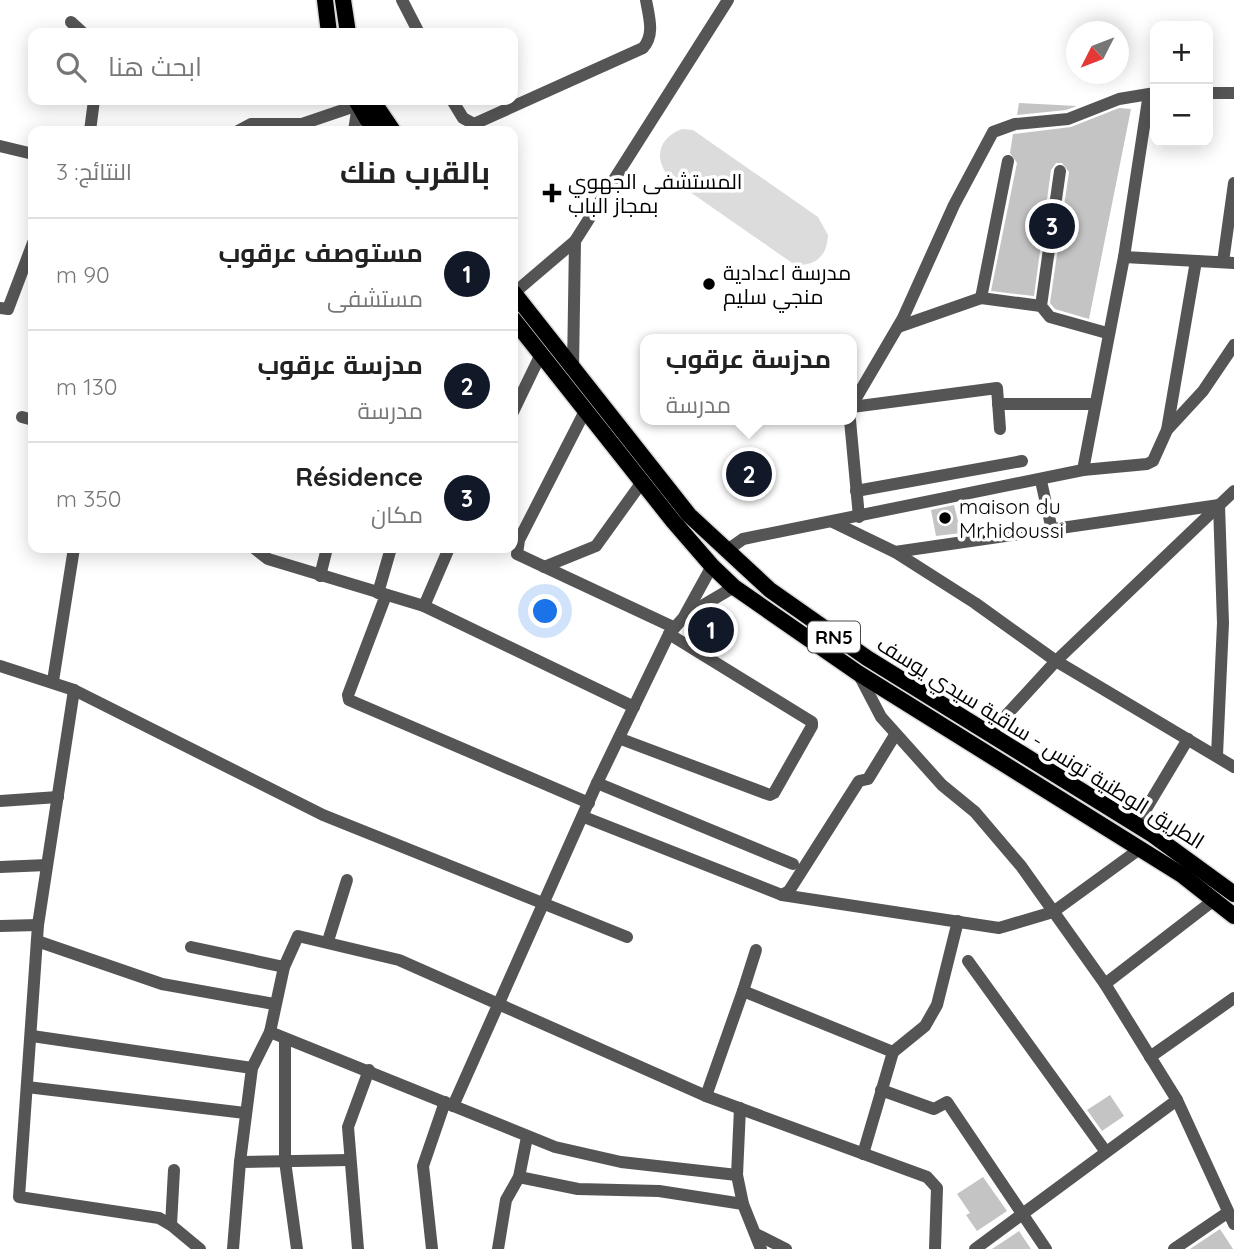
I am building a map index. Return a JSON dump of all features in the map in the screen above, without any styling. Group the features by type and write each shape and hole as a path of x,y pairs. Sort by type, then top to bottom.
{"main road":[{"path":"325,0 328,28"},
{"path":"343,0 347,28"},
{"path":"364,105 372,126"},
{"path":"366,105 388,126"},
{"name":"الطريق الوطنية تونس - ساقية سيدي يوسف","path":"518,298 573,369 631,456 642,482 712,566 734,587 858,673 1141,848 1234,916"},
{"name":"الطريق الوطنية تونس - ساقية سيدي يوسف","path":"519,335 585,411 726,551 770,590 833,636 1232,886"}],"street":[{"path":"402,0 416,28"},
{"path":"518,104 643,48 650,41 651,32 646,0"},
{"path":"518,288 575,241 729,0"},
{"path":"71,22 78,28"},
{"path":"1213,93 1234,93"},
{"path":"857,397 898,327 954,205 993,132 1015,124 1068,119 1119,99 1150,94"},
{"path":"1083,470 1107,333 1124,257 1150,98"},
{"path":"91,126 93,105"},
{"path":"247,126 302,124 352,105"},
{"path":"355,126 361,105"},
{"path":"455,105 463,118 474,124 516,105"},
{"path":"0,146 28,153"},
{"path":"981,298 1008,161"},
{"path":"1041,306 1060,171"},
{"path":"1124,257 1228,262 1234,183"},
{"path":"573,369 575,241"},
{"path":"0,308 8,309 28,256"},
{"path":"726,551 743,539 1041,481 1083,470 1147,464 1153,461 1167,430 1196,261"},
{"path":"898,327 981,298 1041,306 1050,317 1107,333"},
{"path":"1167,430 1203,391 1234,345"},
{"path":"518,402 540,356"},
{"path":"857,405 998,388 1000,429"},
{"path":"998,404 1095,404"},
{"path":"518,547 585,411"},
{"path":"850,425 859,517"},
{"path":"856,491 1022,461"},
{"path":"1041,481 1052,530"},
{"path":"544,567 596,546 642,482"},
{"path":"989,734 1056,661 1234,491"},
{"path":"895,552 1220,505"},
{"path":"1217,755 1223,623 1220,505"},
{"path":"833,522 895,552 975,603 1056,661 1234,767"},
{"path":"53,681 73,553"},
{"path":"260,553 268,559 320,576 424,606 634,707"},
{"path":"320,576 326,553"},
{"path":"390,553 382,594 348,695 349,700 589,803"},
{"path":"424,606 447,553"},
{"path":"518,553 522,559 544,567 671,631 811,722 812,726 774,793 770,795 621,739"},
{"path":"685,617 712,566"},
{"path":"432,1249 423,1166 449,1104 499,1005 597,783 621,739 671,631 685,617 734,587"},
{"path":"0,666 74,690 288,799 627,937"},
{"path":"858,673 871,702 895,735 942,785 975,812 1021,866 1105,984 1177,1100 1230,1219 1174,1249"},
{"path":"74,690 38,925 19,1197 159,1218 200,1249"},
{"path":"782,895 789,891 859,781 868,779 895,735"},
{"path":"1137,824 1188,739"},
{"path":"597,783 793,864"},
{"path":"0,801 58,797"},
{"path":"584,817 782,895 999,928 1053,912 1141,848"},
{"path":"0,867 47,864"},
{"path":"328,941 347,880"},
{"path":"1105,984 1214,900"},
{"path":"863,1154 893,1052 925,1026 937,1005 958,921"},
{"path":"0,926 38,925"},
{"path":"233,1249 245,1113 252,1068 270,1032 284,967 298,936 399,960 706,1096 927,1177 937,1188 935,1249"},
{"path":"37,941 162,984 274,1004"},
{"path":"191,947 284,967"},
{"path":"706,1096 756,950"},
{"path":"968,961 1106,1152"},
{"path":"743,991 893,1052"},
{"path":"1150,1057 1234,998"},
{"path":"270,1032 369,1070 527,1137 621,1162 737,1175"},
{"path":"32,1036 252,1068"},
{"path":"285,1038 285,1161 297,1249"},
{"path":"358,1249 348,1127 369,1070"},
{"path":"27,1087 245,1113"},
{"path":"881,1090 934,1109 947,1102 1046,1249"},
{"path":"975,1249 1177,1100"},
{"path":"740,1108 737,1175 743,1204 758,1235 761,1249"},
{"path":"498,1249 506,1200 519,1177 527,1137"},
{"path":"240,1163 349,1160"},
{"path":"171,1225 174,1170"},
{"path":"519,1177 578,1189 659,1191 743,1204"},
{"path":"758,1235 786,1249"}],"shaded area":[{"path":"682,129 693,130 818,217 828,235 823,254 809,264 795,265 670,178 661,164 661,150 668,138"}],"building":[{"path":"1019,103 1077,106 1066,110 1017,115"},
{"path":"1119,108 1131,109 1089,319 1055,309 1050,303 1069,172 1062,163 1056,163 1051,170 1034,296 991,291 1017,163 1010,153 1013,134 1071,127"},
{"name":"maison du Mr.hidoussi","path":"954,505 961,533 936,536 931,510"},
{"path":"1110,1095 1124,1116 1102,1131 1087,1110"},
{"path":"983,1177 1007,1211 977,1231 966,1215 970,1213 957,1194"},
{"path":"1220,1229 1233,1249 1190,1249"},
{"path":"1019,1231 1031,1249 992,1249"}],"place":[{"name":"المستشفى الجهوي بمجاز الباب","path":"552,193"},
{"name":"Résidence","path":"1052,226"},
{"name":"مدرسة اعدادية منجي سليم","path":"709,284"},
{"name":"مدزسة عرقوب","path":"749,474"},
{"name":"maison du Mr.hidoussi","path":"945,518"},
{"name":"مستوصف عرقوب","path":"711,630"}]}
